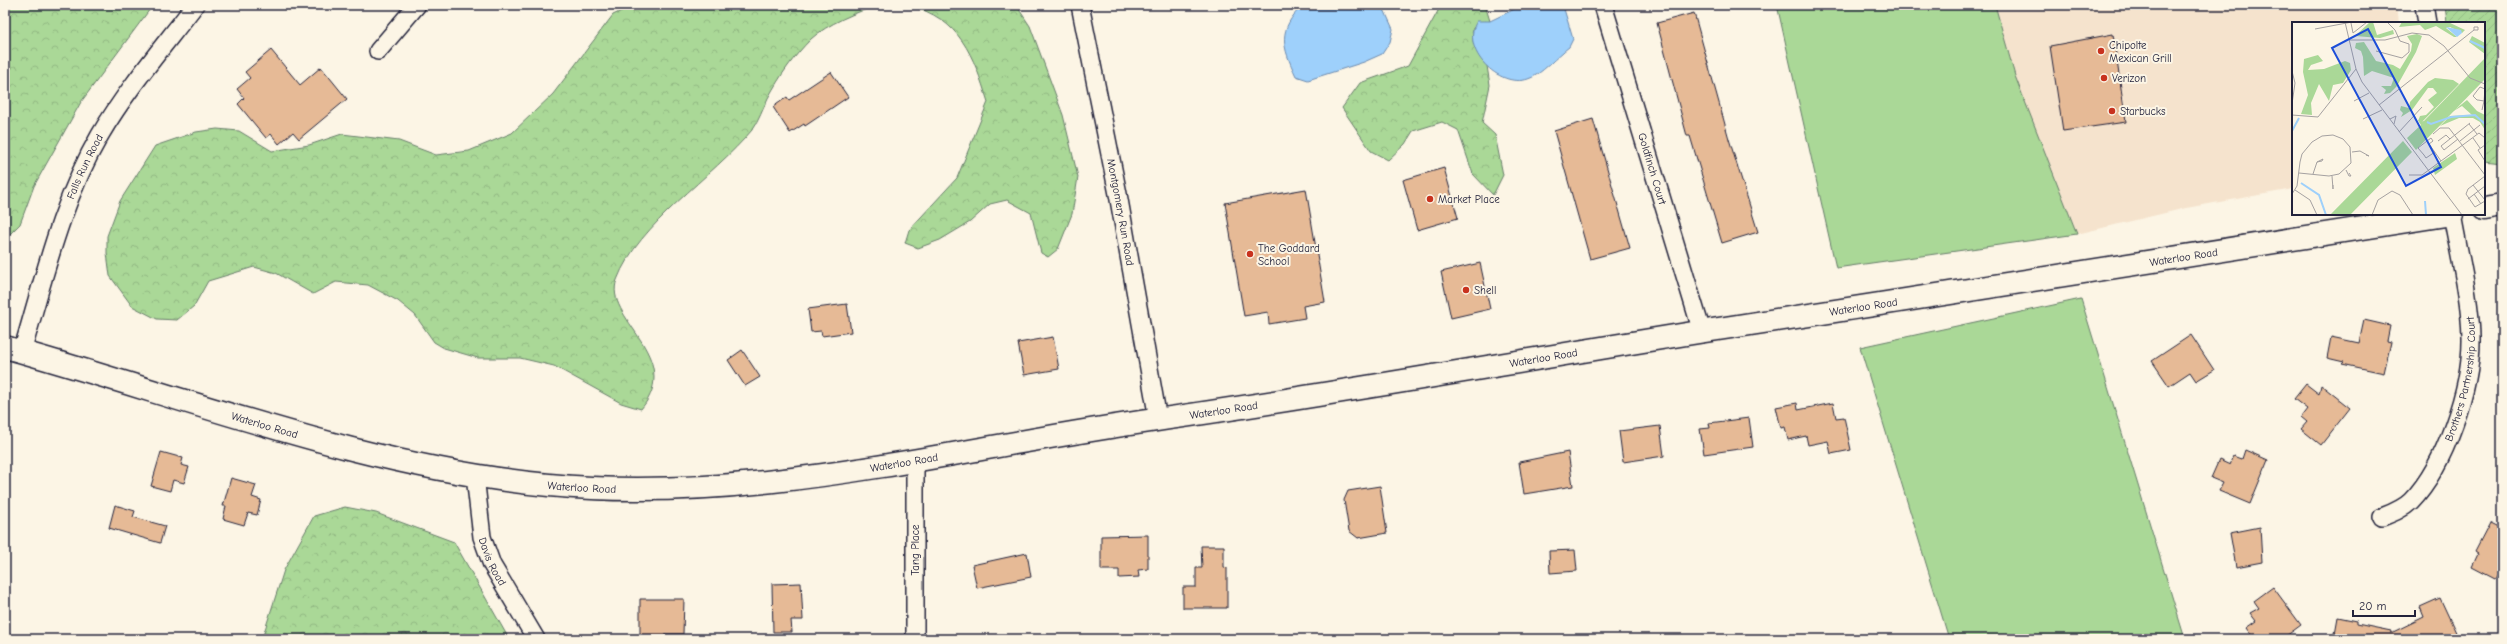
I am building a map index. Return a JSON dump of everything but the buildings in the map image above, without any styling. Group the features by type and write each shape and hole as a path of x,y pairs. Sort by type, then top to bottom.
{"main road":[{"path":"2485,209 2502,206"},
{"name":"Waterloo Road","path":"13,349 258,422 371,452 476,476 550,485 628,490 699,488 769,483 915,461 1076,431 1283,402 1702,332 2446,215"}],"street":[{"name":"Falls Run Road","path":"13,349 58,226 100,135 130,90 195,5"},
{"path":"378,51 416,5"},
{"name":"Montgomery Run Road","path":"1080,5 1118,194 1158,419"},
{"name":"Goldfinch Court","path":"1603,5 1702,332"},
{"path":"2424,5 2427,22"},
{"name":"Brothers Partnership Court","path":"2382,518 2411,501 2425,481 2440,456 2454,424 2463,397 2471,338 2467,298 2452,215"},
{"name":"Tang Place","path":"915,461 915,639"},
{"name":"Davis Road","path":"476,476 482,537 492,565 536,639"}],"shaded area":[{"path":"1995,5 2397,5 2399,22 2292,22 2292,189 2186,208 2077,234 2015,76"}],"green space":[{"path":"5,5 153,5 81,102 34,186 20,224 5,239"},
{"path":"634,5 878,5 834,23 811,39 782,74 752,130 736,148 659,220 641,240 627,259 617,280 616,294 621,308 649,355 654,372 652,390 641,409 621,403 554,366 520,358 478,358 444,348 434,342 415,315 398,301 368,285 336,282 313,294 276,273 254,267 208,281 194,306 177,320 157,319 132,306 110,276 107,253 107,236 120,201 155,146 196,132 217,129 239,131 272,151 309,145 342,134 399,141 436,155 469,151 512,133 553,94 613,15"},
{"path":"908,5 1016,5 1030,26 1063,115 1078,177 1072,214 1058,249 1048,257 1041,253 1031,213 1007,200 990,204 970,222 940,240 918,248 905,243 909,230 957,178 988,102 977,69 970,54 953,29 941,19 926,11"},
{"path":"1436,5 1485,5 1490,21 1473,28 1473,41 1478,54 1487,66 1490,85 1482,123 1495,135 1503,175 1493,195 1473,174 1458,130 1442,122 1413,131 1405,144 1388,160 1371,151 1342,108 1360,83 1408,66 1438,11"},
{"path":"1777,5 1995,5 2015,76 2077,234 1836,268"},
{"path":"2445,5 2502,5 2502,163 2485,161 2485,22 2447,22"},
{"path":"2081,299 2185,639 1949,639 1860,347"},
{"path":"345,507 376,513 454,542 509,639 262,639 284,570 314,516"}],"water":[{"path":"1303,5 1382,5 1393,29 1390,42 1382,54 1364,62 1308,80 1296,76 1285,47 1284,39 1289,22"},
{"path":"1523,5 1561,5 1564,9 1573,39 1569,47 1538,74 1528,79 1517,81 1505,78 1494,72 1485,64 1473,43 1473,32 1477,21 1490,21"}],"place":[{"name":"Chipolte Mexican Grill","path":"2101,51"},
{"name":"Verizon","path":"2104,78"},
{"name":"Starbucks","path":"2112,111"},
{"name":"Market Place","path":"1430,199"},
{"name":"The Goddard School","path":"1250,254"},
{"name":"Shell","path":"1466,290"}]}
